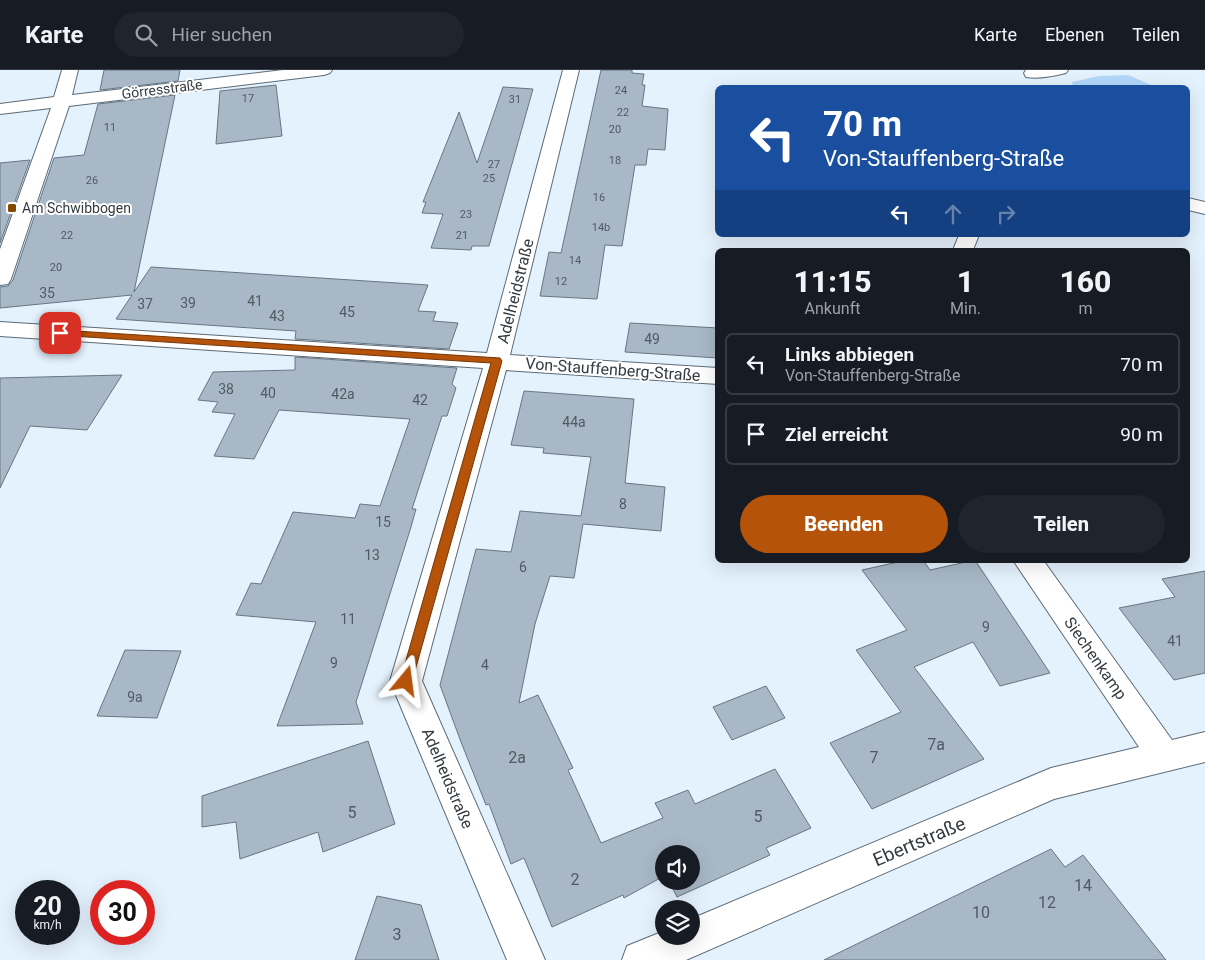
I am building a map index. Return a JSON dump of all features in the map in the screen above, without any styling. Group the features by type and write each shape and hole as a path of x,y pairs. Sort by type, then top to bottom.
{"street":[{"path":"0,279 62,101 70,70"},
{"name":"Görresstraße","path":"0,109 324,70"},
{"name":"Adelheidstraße","path":"526,960 406,681 497,361 571,70"},
{"path":"1030,77 1060,70"},
{"path":"1190,204 1205,208"},
{"name":"Von-Stauffenberg-Straße","path":"0,329 715,376"},
{"name":"Siechenkamp","path":"1029,563 1165,757"},
{"name":"Ebertstraße","path":"642,960 1051,784 1205,747"}],"shaded area":[{"path":"1128,75 1151,85 1073,85 1072,82 1099,76"}],"building":[{"path":"104,70 180,70 178,81 100,90"},
{"path":"601,70 632,70 632,73 644,74 642,85 645,85 642,106 668,109 665,150 648,149 646,165 635,165 622,246 605,245 597,299 540,296 549,252 561,253"},
{"path":"276,85 282,136 216,144 220,91"},
{"path":"503,87 533,89 489,246 472,246 471,250 431,248 443,214 422,213 426,202 423,202 459,112 477,163"},
{"path":"175,95 134,292 151,267 428,285 418,311 436,312 433,321 458,323 449,349 295,339 296,331 116,319 132,295 0,308 0,287 8,286 13,280 54,158 84,155 98,104"},
{"path":"30,160 0,243 0,163"},
{"path":"630,323 715,328 715,358 625,352"},
{"path":"295,357 457,368 452,384 456,388 447,416 442,416 412,509 416,509 411,527 356,702 363,724 277,726 316,622 236,615 251,583 261,584 293,512 355,518 360,504 380,506 410,419 279,410 254,459 214,456 235,414 212,412 218,402 198,400 213,372 295,370"},
{"path":"122,375 87,430 30,426 0,488 0,378"},
{"path":"524,391 634,399 625,483 665,487 661,531 583,524 574,578 550,576 535,624 519,703 538,695 573,768 568,770 601,843 663,818 655,803 688,790 695,804 775,769 811,828 766,848 770,855 700,887 700,845 655,845 655,881 624,898 623,895 552,927 524,858 511,864 489,804 486,805 440,685 476,549 511,552 520,511 581,516 591,457 543,453 544,448 511,445"},
{"path":"894,563 925,563 930,570 962,563 977,563 1050,673 1000,686 973,642 914,667 984,759 872,809 830,743 901,712 856,650 907,630 862,570"},
{"path":"1205,571 1205,673 1174,680 1119,608 1175,597 1162,579"},
{"path":"125,650 181,651 157,718 97,716"},
{"path":"766,686 785,718 732,740 713,707"},
{"path":"368,741 395,824 323,852 318,832 240,859 236,822 202,827 202,796"},
{"path":"1051,849 1065,867 1083,855 1166,960 824,960"},
{"path":"674,890 692,890 677,897"},
{"path":"377,896 421,905 439,960 355,960"}],"place":[{"name":"Am Schwibbogen","path":"12,208"}],"route":[{"path":"60,333 497,361 406,681"}]}
